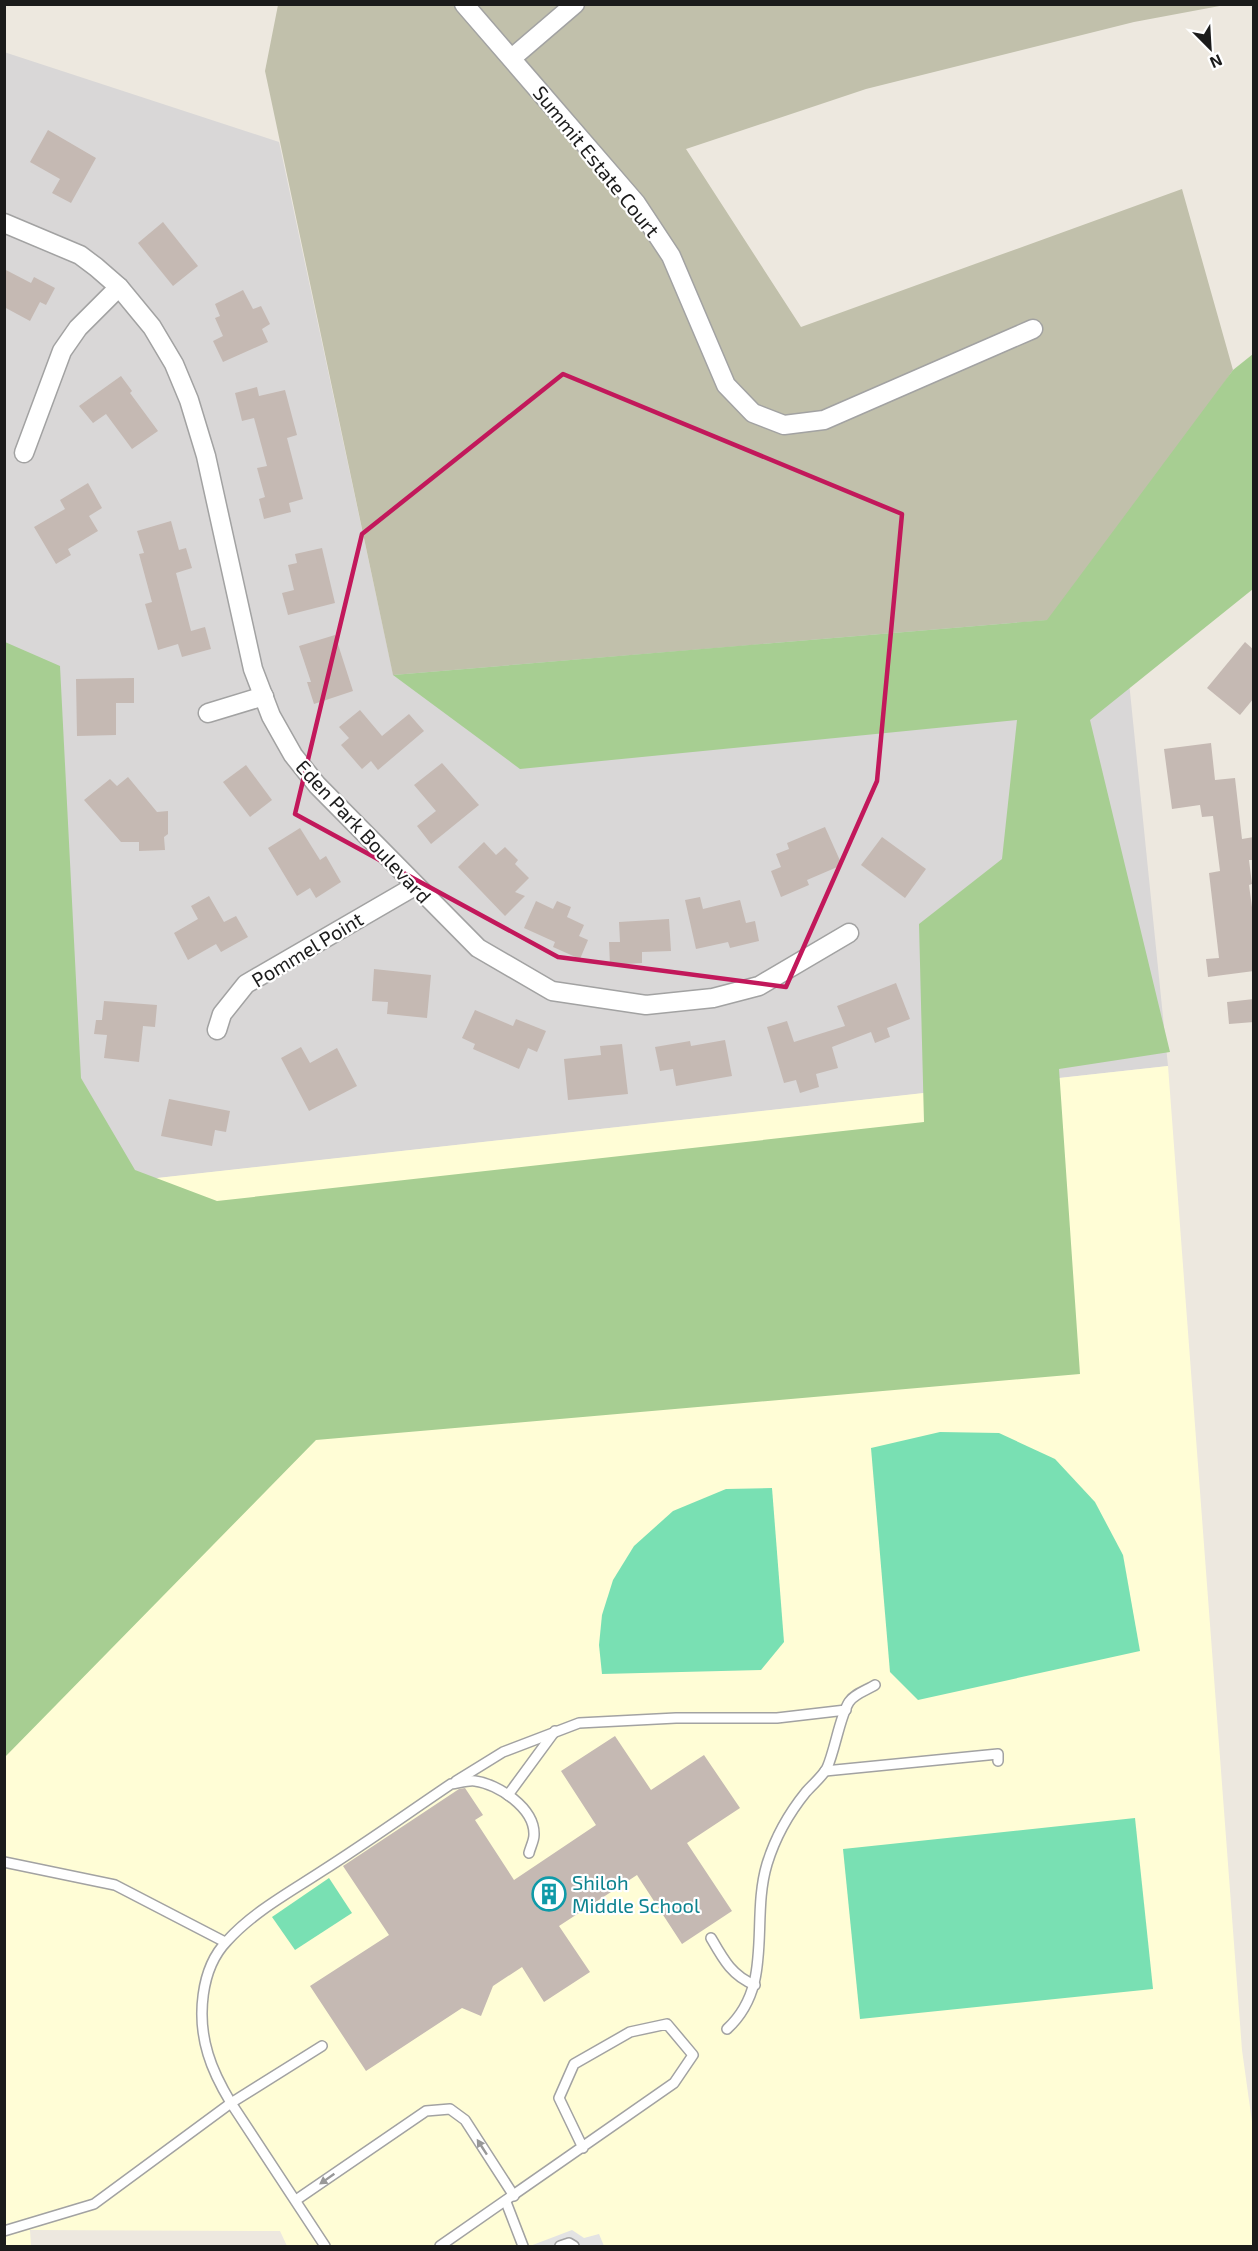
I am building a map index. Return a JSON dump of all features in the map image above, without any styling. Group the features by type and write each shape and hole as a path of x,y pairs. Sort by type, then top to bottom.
{"street":[{"name":"Summit Estate Court","path":"464,4 636,204 671,256 714,350 726,384 753,413 784,425 824,420 1034,329"},
{"path":"512,58 575,4"},
{"name":"Eden Park Boulevard","path":"4,223 80,255 119,287 152,327 174,364 189,400 223,529 253,669 293,755 317,785 478,948 552,991 646,1005 713,998 759,986 849,933"},
{"path":"24,453 63,351 78,328 119,287"},
{"path":"208,713 264,696"},
{"name":"Pommel Point","path":"217,1030 222,1014 246,984 415,886"}],"lane":[{"path":"727,2029 745,2010 755,1985 758,1963 759,1903 767,1864 786,1818 825,1771 849,1702 857,1694 875,1685"},
{"path":"325,2247 231,2103 207,2054 202,1994 225,1942 260,1912 451,1784 503,1752 555,1731 579,1723 676,1718 777,1718 846,1710"},
{"path":"508,1795 555,1731"},
{"path":"825,1771 998,1754 998,1761"},
{"path":"451,1784 473,1780 496,1787 516,1801 530,1819 534,1835 529,1853"},
{"path":"4,1862 115,1886 225,1942"},
{"path":"711,1938 731,1971 743,1981 755,1985"},
{"path":"440,2247 583,2148 674,2083 693,2055 668,2024 630,2032 574,2064 559,2098 583,2148"},
{"path":"4,2231 94,2204 231,2103 322,2046"},
{"path":"296,2200 426,2111 450,2109 465,2120 510,2199 524,2247"},
{"path":"560,2247 569,2243 574,2247"}],"highlighted area":[{"path":"563,374 902,514 877,781 786,987 558,957 295,814 362,534"}],"shaded area":[{"path":"278,5 1225,5 1134,22 866,89 686,149 801,327 1182,189 1233,370 1061,619 393,675 265,71"},
{"path":"4,52 279,142 393,674 1122,613 1168,1066 5,1195"},
{"path":"1168,1066 1242,2050 1253,2129 1253,2246 287,2246 280,2231 30,2230 31,2246 5,2246 4,1195"},
{"path":"572,2230 584,2238 599,2234 604,2246 530,2246"}],"green space":[{"path":"1253,354 1253,589 1090,720 1170,1052 1059,1069 1080,1374 316,1440 5,1757 5,642 60,666 81,1078 135,1170 217,1201 924,1122 919,924 1002,859 1017,720 520,769 393,675 1047,620 1233,370"},
{"path":"940,1432 999,1433 1055,1459 1095,1502 1123,1555 1140,1651 918,1700 890,1672 871,1448"},
{"path":"772,1488 784,1642 761,1670 602,1674 599,1645 602,1615 613,1580 634,1546 673,1511 726,1489"},
{"path":"1135,1818 1153,1989 860,2019 843,1849"},
{"path":"329,1878 352,1913 295,1950 272,1917"}],"building":[{"path":"48,130 96,158 71,203 52,193 60,179 30,162"},
{"path":"163,222 198,266 173,286 138,243"},
{"path":"4,269 31,283 34,277 55,288 46,305 40,302 30,321 4,307"},
{"path":"243,290 253,309 261,306 270,324 262,329 268,342 223,362 213,341 223,336 215,318 220,316 215,304"},
{"path":"121,376 132,391 130,393 158,431 132,449 106,414 93,423 79,406"},
{"path":"257,387 259,396 285,390 297,435 287,438 303,499 289,503 291,512 264,519 259,499 265,497 257,468 267,466 254,418 242,421 235,393"},
{"path":"88,483 102,508 89,516 98,531 68,549 71,555 56,564 34,527 65,509 60,500"},
{"path":"171,521 179,550 186,548 192,568 176,573 191,631 205,627 211,649 182,657 178,644 158,650 145,604 152,602 139,554 144,553 137,531"},
{"path":"322,548 335,603 288,615 282,593 294,590 288,565 297,563 295,554"},
{"path":"335,635 353,691 314,704 307,682 311,682 299,646"},
{"path":"1245,642 1254,650 1254,698 1240,715 1207,688"},
{"path":"134,678 134,703 116,703 116,735 77,736 76,679"},
{"path":"360,710 382,736 409,714 424,731 378,770 371,761 362,769 341,745 349,738 339,727"},
{"path":"1211,743 1215,780 1235,778 1242,839 1254,837 1254,860 1249,860 1252,884 1249,885 1254,922 1254,971 1208,977 1206,959 1219,958 1209,873 1220,871 1213,816 1202,817 1200,805 1172,809 1164,749"},
{"path":"442,763 479,805 431,844 417,826 436,811 414,785"},
{"path":"246,765 272,800 250,817 223,782"},
{"path":"128,777 157,812 168,811 168,834 164,837 165,850 139,851 139,842 121,842 84,800 110,779 117,786"},
{"path":"825,827 842,865 807,880 809,885 781,897 771,871 781,867 776,854 789,849 787,843"},
{"path":"300,828 320,860 326,856 341,882 316,898 310,888 297,896 268,848"},
{"path":"882,837 926,869 905,898 861,865"},
{"path":"484,842 496,855 505,847 518,860 515,864 529,878 515,892 525,896 505,916 458,867"},
{"path":"209,896 224,922 236,916 248,937 221,952 216,944 188,960 174,933 198,919 191,906"},
{"path":"700,897 703,909 740,900 746,923 755,921 759,941 730,948 728,942 696,949 685,900"},
{"path":"536,901 553,909 557,901 571,907 567,917 584,925 579,936 588,940 580,959 553,947 555,942 524,928"},
{"path":"669,919 671,951 642,952 642,963 610,965 609,942 620,942 619,922"},
{"path":"374,969 431,975 427,1018 387,1014 388,1002 372,1001"},
{"path":"896,983 910,1019 887,1028 890,1037 875,1043 871,1032 832,1047 838,1068 816,1074 819,1087 800,1093 796,1080 784,1083 767,1027 787,1021 794,1042 845,1026 837,1006"},
{"path":"1254,999 1254,1022 1229,1024 1227,1002"},
{"path":"104,1001 157,1005 155,1027 143,1026 139,1062 104,1058 107,1035 94,1034 96,1020 102,1020"},
{"path":"475,1010 513,1026 516,1019 546,1031 537,1052 528,1048 519,1069 473,1049 475,1044 462,1038"},
{"path":"725,1040 732,1076 676,1086 673,1069 660,1071 655,1047 690,1041 691,1046"},
{"path":"622,1044 628,1094 568,1100 564,1059 601,1055 600,1046"},
{"path":"301,1047 310,1063 337,1048 357,1086 309,1111 281,1058"},
{"path":"169,1099 230,1111 226,1132 215,1130 212,1146 161,1136"},
{"name":"Shiloh Middle School","path":"615,1736 651,1790 704,1755 740,1808 687,1843 732,1911 682,1944 637,1875 559,1926 590,1972 544,2002 522,1967 493,1986 481,2016 462,2008 366,2071 310,1986 389,1935 343,1866 459,1789 465,1788 483,1815 475,1820 514,1880 596,1825 561,1771"}],"place":[{"name":"Shiloh Middle School","path":"549,1894"}]}
